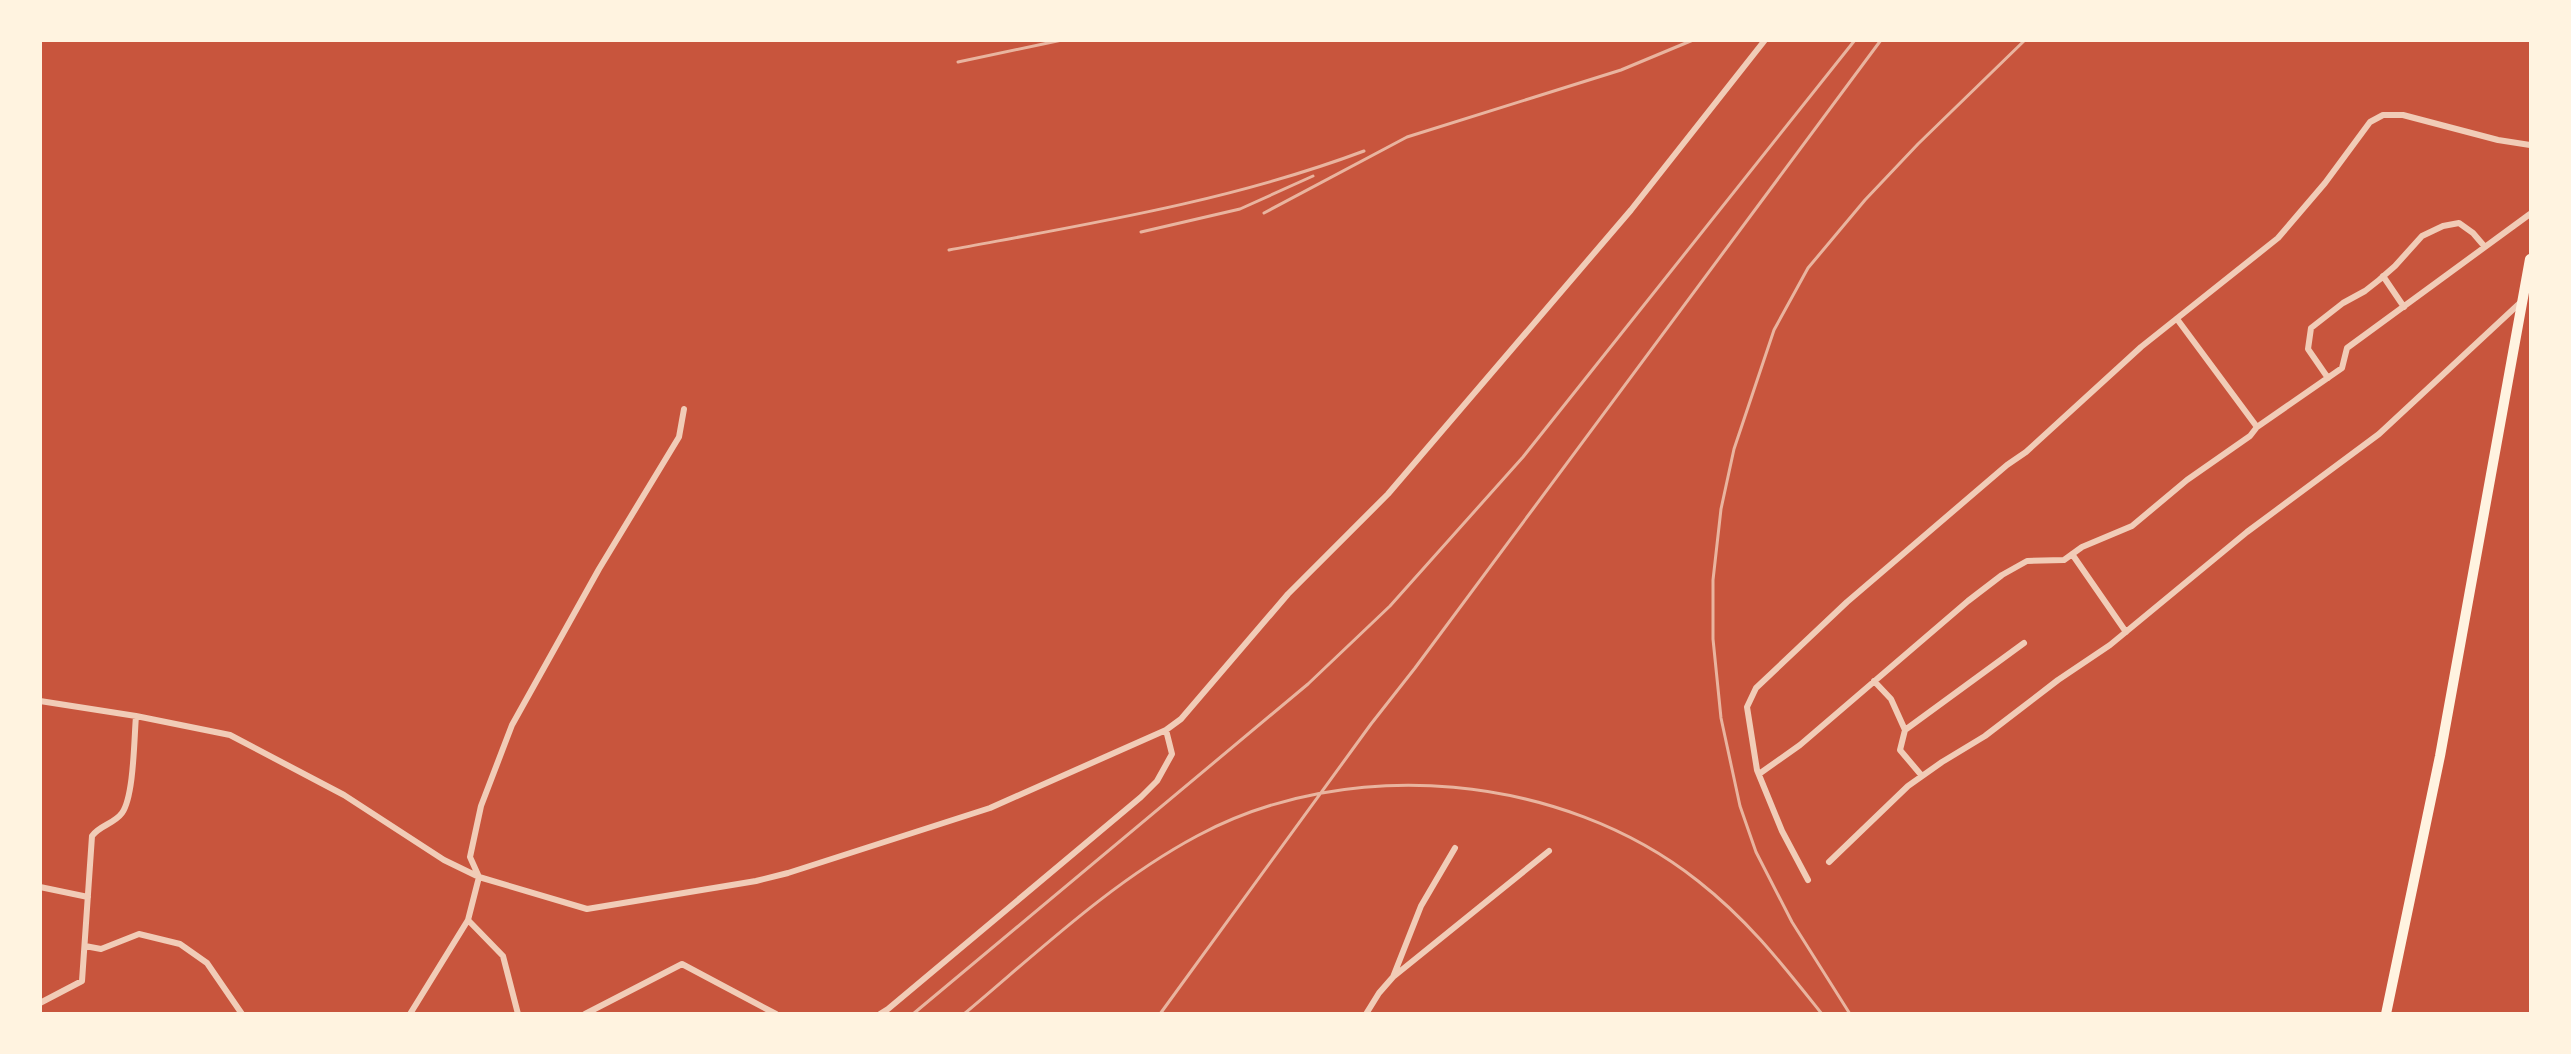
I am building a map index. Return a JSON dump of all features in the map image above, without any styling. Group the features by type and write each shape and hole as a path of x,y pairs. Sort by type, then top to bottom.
{"highway":[{"path":"2386,1014 2440,756 2530,259"}],"street":[{"path":"40,701 136,716 230,735 344,795 444,860 479,877 586,909 756,881 990,808 1166,730 1181,719 1288,594 1388,494 1631,210 1765,40"},
{"path":"1808,880 1782,831 1760,774 1750,733 1747,707 1756,688 1847,602 2007,465 2026,452 2081,399 2176,319 2278,238 2325,183 2370,122 2383,115 2403,115 2498,140 2530,145"},
{"path":"1760,774 1800,745 1968,601 2013,568 2027,561 2064,560 2098,539 2132,526 2187,480 2250,436 2257,426 2342,368 2347,348 2530,214"},
{"path":"2328,378 2308,349 2311,328 2383,276 2422,236 2443,226 2459,223 2473,233 2485,247"},
{"path":"2383,276 2404,307"},
{"path":"1829,862 1908,786 1985,736 2126,632 2247,532 2379,434 2494,329 2523,299"},
{"path":"2176,319 2257,426"},
{"path":"410,1014 468,920 479,877 470,857 481,806 512,725 599,569 679,437 684,409"},
{"path":"2072,554 2126,632"},
{"path":"1905,730 2024,643"},
{"path":"1874,681 1891,699 1905,730 1900,750 1922,776"},
{"path":"40,1003 82,981 92,836 98,827 120,815 128,801 136,716"},
{"path":"880,1014 1141,797 1157,781 1172,754 1166,730"},
{"path":"1393,977 1421,906 1455,848"},
{"path":"1366,1014 1379,993 1393,977 1549,851"},
{"path":"40,887 88,897"},
{"path":"468,920 503,956 518,1014"},
{"path":"85,945 101,949 139,934 180,944 207,963 242,1014"},
{"path":"585,1014 682,964 776,1014"}],"railway":[{"path":"958,62 1062,40"},
{"path":"1264,213 1407,137 1621,70 1693,40"},
{"path":"913,1014 1308,684 1390,606 1523,457 1855,40"},
{"path":"1160,1014 1371,724 1415,668 1881,40"},
{"path":"1850,1014 1792,922 1756,852 1740,806 1721,718 1713,639 1713,580 1721,509 1734,449 1774,330 1808,268 1865,200 1918,144 2025,40"},
{"path":"949,250 1159,210 1263,184 1364,151"},
{"path":"1141,232 1240,209 1313,176"},
{"path":"964,1014 1105,896 1165,854 1197,836 1257,810 1320,793 1386,786 1454,787 1520,798 1584,817 1644,845 1698,881 1733,912 1764,944 1822,1014"}]}
